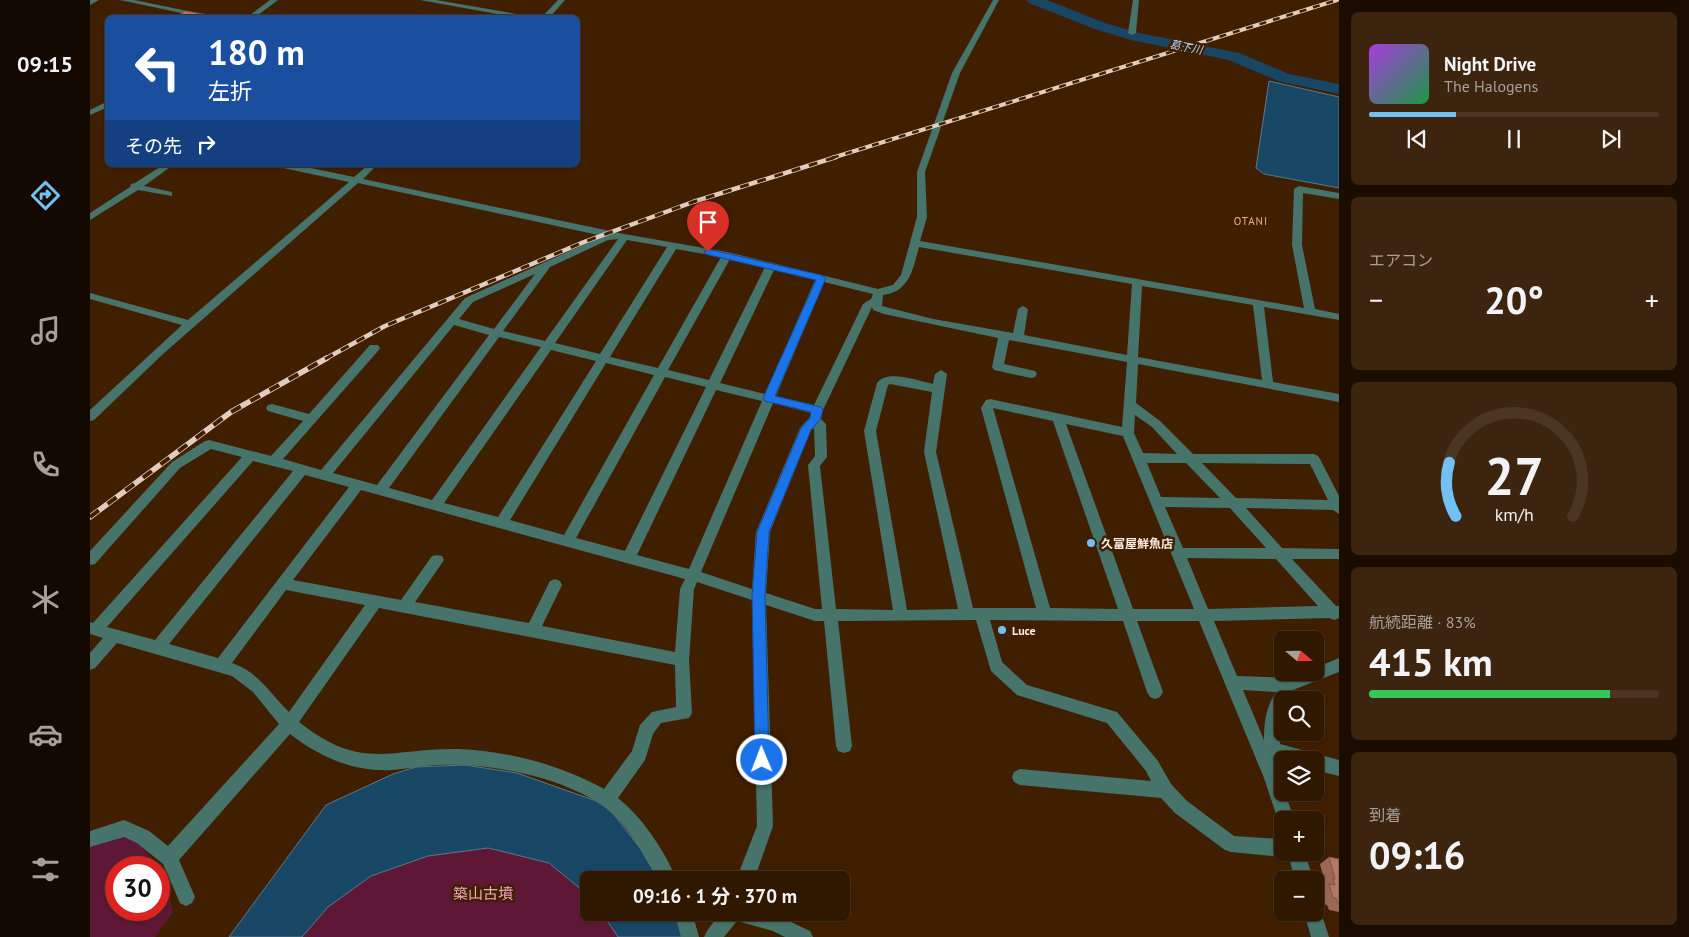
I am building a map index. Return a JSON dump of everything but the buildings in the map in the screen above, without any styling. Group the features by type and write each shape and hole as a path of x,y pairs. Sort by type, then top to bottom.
{"street":[{"path":"90,3 96,0"},
{"path":"123,0 140,1 205,15"},
{"path":"253,15 275,0"},
{"path":"423,0 518,15"},
{"path":"547,15 562,0"},
{"path":"749,871 765,826 758,596 763,532 806,428 816,415 868,304 897,287 906,276 922,217 921,172 956,73 996,0"},
{"path":"1132,33 1136,0"},
{"path":"90,113 105,105"},
{"path":"91,215 166,167"},
{"path":"293,167 620,236 771,265 821,278 877,297"},
{"path":"90,417 121,386 190,324 371,167"},
{"path":"134,186 169,194"},
{"path":"1310,312 1297,245 1299,189 1339,196"},
{"path":"324,475 469,300 605,238 620,236"},
{"path":"435,506 620,236"},
{"path":"914,243 1339,316"},
{"path":"501,523 673,245"},
{"path":"568,540 726,256"},
{"path":"380,490 546,265"},
{"path":"629,557 771,265"},
{"path":"606,800 640,755 646,730 657,717 684,713 682,660 687,589 821,278"},
{"path":"1137,281 1128,433 1272,778 1283,811"},
{"path":"90,296 190,324"},
{"path":"877,297 877,308 884,311 1004,336 1339,398"},
{"path":"1258,303 1268,385"},
{"path":"1018,338 1023,309"},
{"path":"453,320 496,333 662,371 768,398 816,415 820,424 820,457 814,465 844,746"},
{"path":"1004,336 998,367 1031,374"},
{"path":"274,461 374,348"},
{"path":"940,374 930,452 974,615 996,666 1022,690 1112,717 1152,766 1165,790 1181,807 1231,844 1274,847"},
{"path":"901,616 870,430 883,383 889,380 938,389"},
{"path":"1045,615 986,408 990,403 1128,433"},
{"path":"1130,405 1156,424 1234,504 1336,614"},
{"path":"272,408 311,419"},
{"path":"1058,418 1154,692"},
{"path":"90,560 176,465 209,444 629,557 692,575 815,615 1336,614"},
{"path":"251,455 93,629 242,673 260,688 290,723 319,744 347,758 369,763 442,757 482,758 537,770 578,784 621,811 664,871"},
{"path":"1138,458 1314,459 1338,507 1157,502"},
{"path":"158,647 302,469"},
{"path":"221,666 358,484"},
{"path":"1179,553 1339,554"},
{"path":"405,606 436,560"},
{"path":"282,584 533,630 682,660"},
{"path":"533,630 555,585"},
{"path":"170,857 290,723 376,601"},
{"path":"90,663 114,636"},
{"path":"1231,682 1288,685 1339,665"},
{"path":"1272,778 1272,724 1276,705 1288,685"},
{"path":"1324,764 1339,768"},
{"path":"1020,777 1165,790"},
{"path":"90,839 124,828 143,837 167,856"},
{"path":"170,860 186,897"},
{"path":"686,921 690,937"},
{"path":"713,937 727,921"},
{"path":"769,921 804,937"},
{"path":"1316,921 1320,937"}],"green space":[{"path":"115,835 138,842 150,856 105,856 105,921 167,921 155,937 90,937 90,844"},
{"name":"築山古墳","path":"488,848 549,863 580,889 580,921 607,921 618,937 302,937 328,907 371,876 428,856"},
{"path":"170,898 173,912 170,916"}],"water":[{"path":"1269,81 1339,97 1339,188 1264,174 1256,168"},
{"path":"465,765 517,773 602,803 615,816 640,848 654,871 580,871 580,889 549,863 488,848 428,856 371,876 328,907 302,937 229,937 326,805 393,774 416,767"},
{"path":"607,921 680,921 684,937 618,937"}],"waterway":[{"name":"葛下川","path":"1034,0 1100,26 1136,37 1233,56 1284,78 1339,89"}],"railway":[{"path":"832,158 1337,0"},
{"path":"325,359 385,326 584,242 693,202 836,157"},
{"path":"90,517 231,412 327,358"}],"place":[{"name":"久富屋鮮魚店","path":"1091,543"},
{"name":"Luce","path":"1002,630"}],"district":[{"name":"OTANI","path":"1251,221"}],"route":[{"path":"708,252 821,278 768,398 817,410 815,420 806,428 763,532 758,596 762,760"}]}
